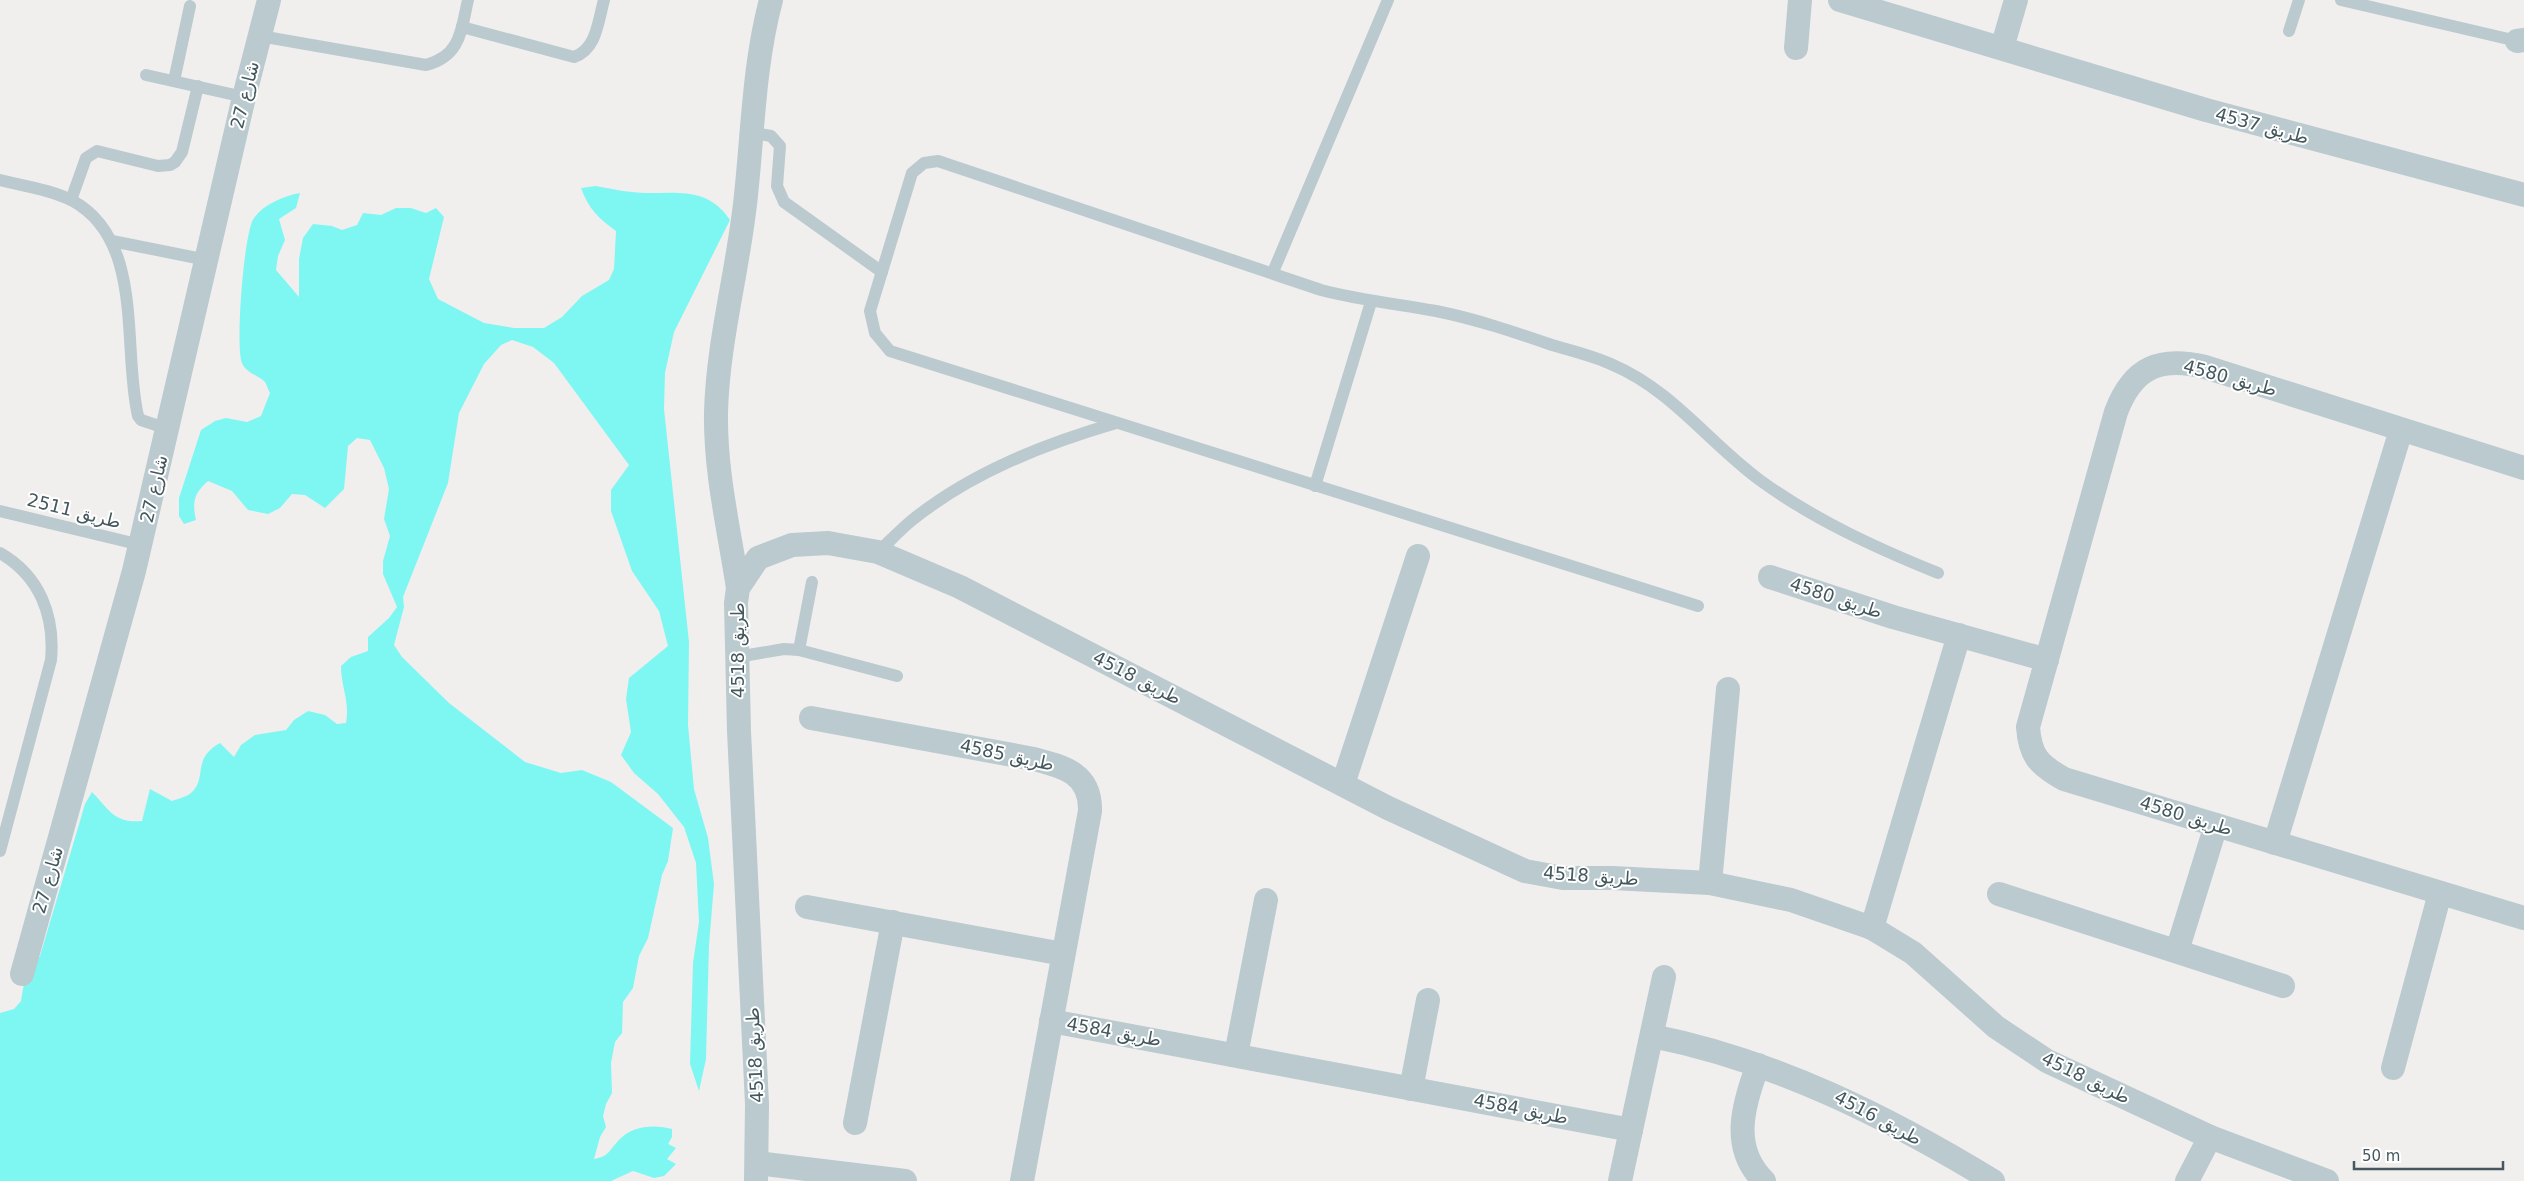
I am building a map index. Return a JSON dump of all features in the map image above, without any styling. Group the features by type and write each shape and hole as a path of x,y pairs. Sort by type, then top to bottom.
{"street":[{"name":"شارع 27","path":"22,974 140,545 244,97 269,0"},
{"path":"738,588 719,477 716,411 719,376 746,195 750,132 762,34 771,0"},
{"path":"1796,48 1800,0"},
{"name":"طريق 4537","path":"1840,0 2206,110 2524,194"},
{"path":"2002,48 2016,0"},
{"name":"طريق 4580","path":"2524,468 2184,362 2162,364 2142,371 2131,382 2122,396 2116,412 2028,727 2029,743 2035,757 2048,770 2064,779 2524,918"},
{"path":"2274,842 2401,430"},
{"name":"طريق 4518","path":"757,1172 757,1104 736,603 738,588 758,558 792,545 828,543 878,552 960,588 1343,784 1421,823 1525,871 1563,878 1612,878 1710,883 1791,900 1872,928 1913,953 1996,1027 2047,1061 2210,1137 2328,1181"},
{"path":"1343,784 1418,556"},
{"name":"طريق 4580","path":"1770,577 1893,617 2047,660"},
{"path":"1872,928 1959,635"},
{"path":"1710,883 1728,689"},
{"name":"طريق 4585","path":"811,718 1059,765 1074,772 1087,791 1090,799 1090,811 1022,1181"},
{"path":"2177,951 2216,825"},
{"path":"2393,1068 2440,893"},
{"path":"1999,894 2283,986"},
{"path":"1236,1055 1266,900"},
{"path":"807,907 1063,954"},
{"path":"855,1123 893,922"},
{"path":"1620,1181 1664,977"},
{"path":"1411,1089 1428,1000"},
{"name":"طريق 4584","path":"1051,1021 1631,1130"},
{"name":"طريق 4516","path":"1652,1036 1682,1042 1758,1065 1828,1091 1994,1181"},
{"path":"1758,1065 1744,1102 1741,1127 1742,1145 1750,1164 1764,1181"},
{"path":"2187,1181 2210,1137"},
{"path":"757,1172 905,1181"}],"lane":[{"path":"260,36 426,65 444,58 457,44 468,0"},
{"path":"462,27 574,57 583,54 590,47 604,0"},
{"path":"1273,272 1388,0"},
{"path":"2289,31 2298,0"},
{"path":"2341,0 2520,41"},
{"path":"174,81 190,6"},
{"path":"146,75 244,97"},
{"path":"71,200 83,164 90,153 104,151 158,166 175,162 182,152 198,86"},
{"path":"750,132 770,136 780,146 777,186 784,202 882,272"},
{"path":"1698,606 890,350 881,343 871,322 872,299 912,173 924,163 931,161 945,163 1273,272 1321,290 1371,302 1436,311 1480,321 1613,365 1659,393 1686,414 1754,476 1787,498 1860,540 1938,572"},
{"path":"0,180 71,200 93,215 112,242 123,284 138,416 141,420 168,429"},
{"path":"112,242 207,260"},
{"path":"1315,486 1371,302"},
{"path":"878,552 911,521 976,479 1044,447 1116,423"},
{"name":"طريق 2511","path":"0,510 140,545"},
{"path":"0,553 26,572 37,588 51,622 53,641 51,660 0,851"},
{"path":"799,650 812,582"},
{"path":"737,657 784,649 799,650 897,676"}],"water":[{"path":"596,186 621,191 682,193 703,197 713,202 730,220 674,332 665,373 664,409 689,642 688,725 694,789 708,838 714,884 709,945 706,1059 699,1091 690,1064 693,963 699,922 696,863 684,827 658,794 634,773 621,755 631,732 626,699 629,678 668,646 659,611 632,571 611,511 611,490 629,465 554,363 533,347 512,340 501,345 484,364 459,413 448,483 403,597 404,607 394,645 402,657 449,703 525,762 561,773 582,770 611,782 673,828 668,861 662,875 648,938 639,956 633,988 623,1002 622,1033 615,1042 611,1063 612,1093 606,1104 603,1116 606,1127 600,1137 594,1159 606,1155 629,1132 650,1127 665,1127 672,1129 672,1137 668,1144 676,1148 667,1159 676,1164 664,1176 654,1178 633,1171 611,1181 0,1181 0,1013 14,1009 21,1001 24,983 40,956 85,804 92,792 107,809 118,817 125,820 142,821 150,789 172,801 191,793 199,781 206,755 220,743 234,757 241,745 255,735 286,730 294,720 308,711 325,715 337,724 346,723 347,707 341,666 351,657 368,651 368,637 389,618 397,607 383,574 383,561 390,536 384,519 389,489 384,468 370,440 357,438 348,446 344,489 325,508 305,495 292,494 280,508 268,514 248,510 232,491 208,481 195,498 196,520 184,524 179,516 179,498 201,430 215,421 226,418 247,422 261,416 270,393 265,382 249,372 244,366 240,353 240,313 244,265 250,227 254,218 275,201 300,193 296,208 279,219 285,240 278,256 276,270 299,297 299,259 303,238 313,224 332,226 342,230 357,225 363,213 381,215 396,208 411,208 426,213 436,208 444,217 429,279 438,299 484,323 514,328 544,328 562,317 582,296 609,280 614,269 616,231 595,212 581,188"}]}
